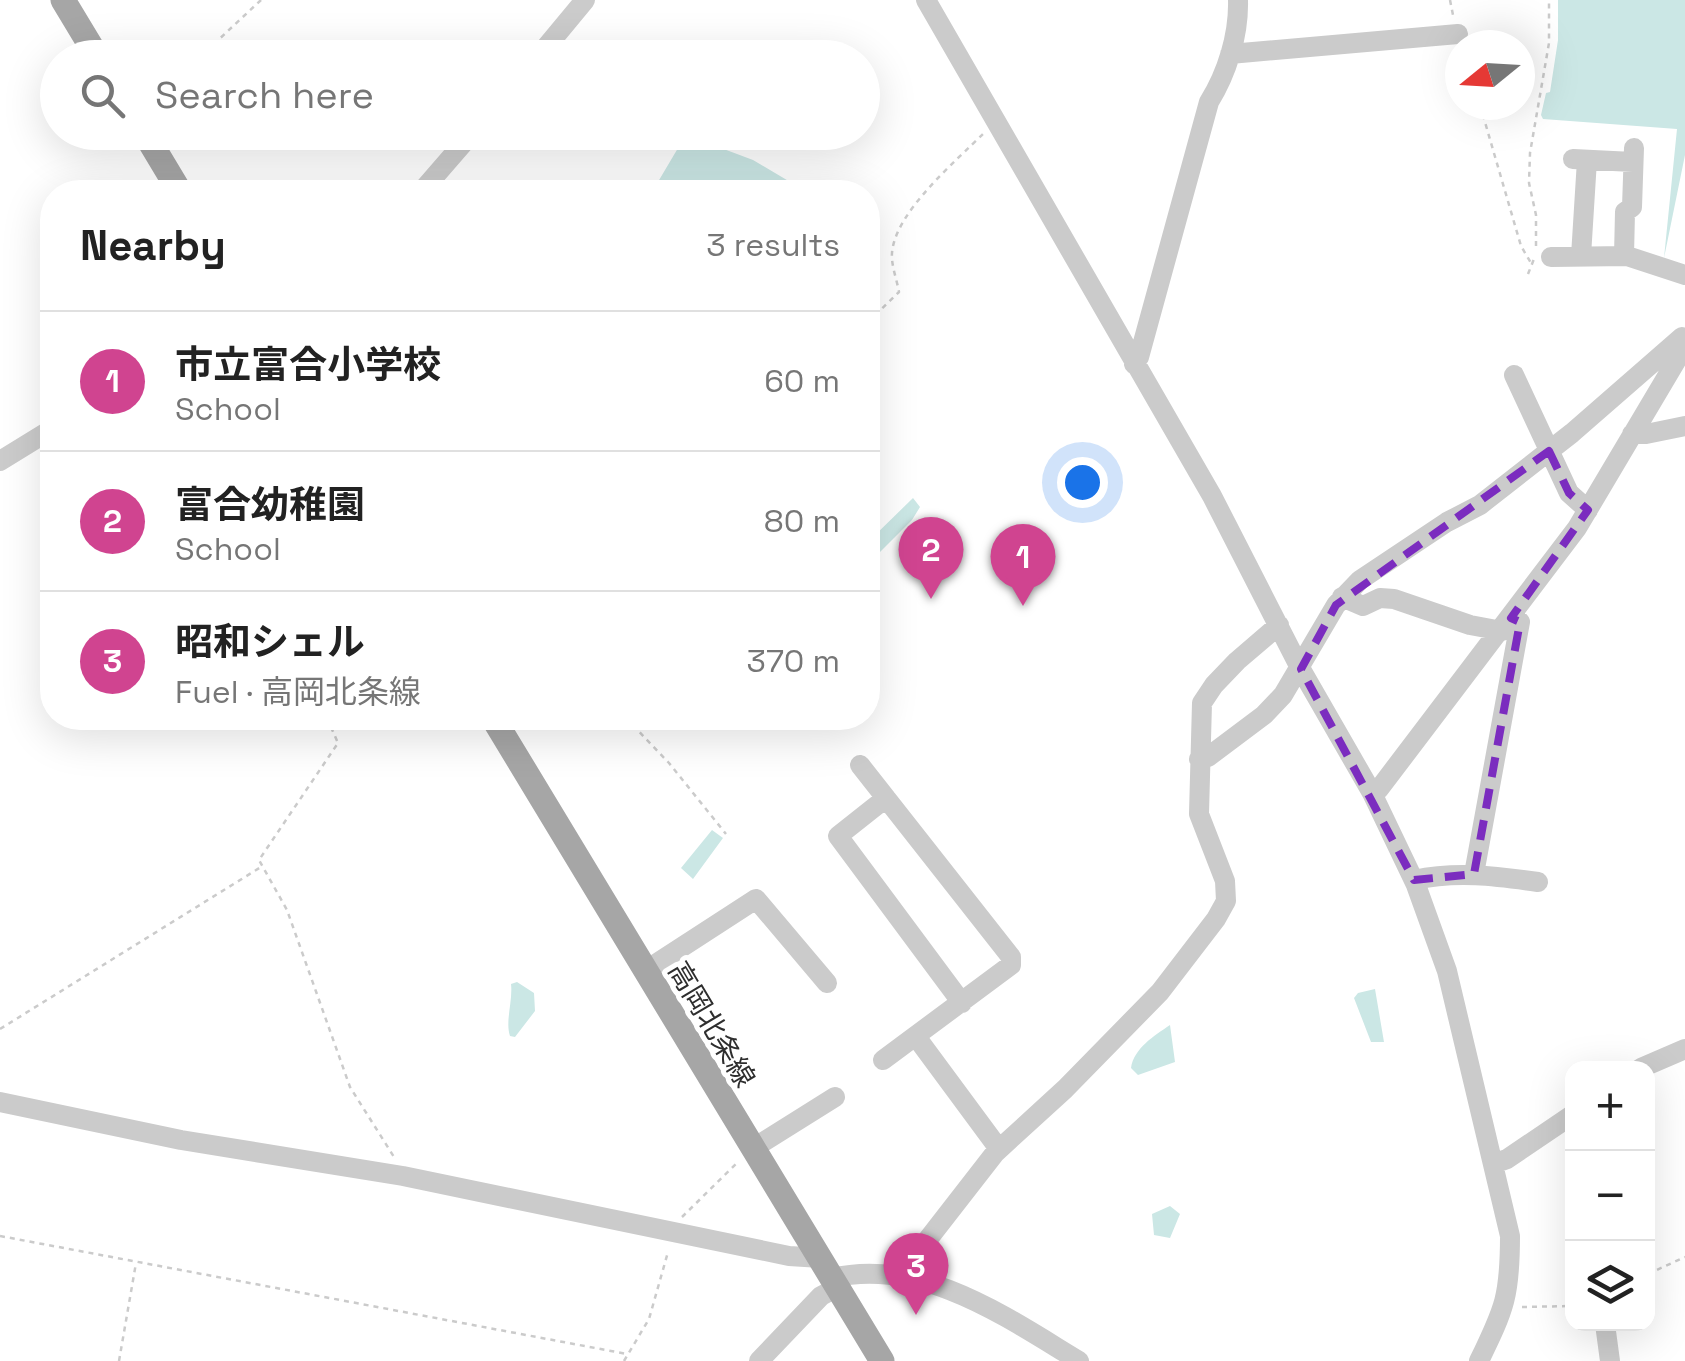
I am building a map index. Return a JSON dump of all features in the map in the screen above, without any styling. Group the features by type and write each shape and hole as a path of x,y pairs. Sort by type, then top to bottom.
{"main road":[{"path":"63,0 87,40"},
{"path":"155,150 173,180"},
{"name":"高岡北条線","path":"500,730 882,1361"}],"street":[{"path":"551,40 585,0"},
{"path":"926,0 1212,496 1301,668 1372,793 1414,880 1446,970 1510,1236 1505,1307 1479,1361"},
{"path":"1134,364 1209,102 1230,54 1238,0"},
{"path":"1230,54 1445,35"},
{"path":"431,180 457,150"},
{"path":"1582,256 1580,160 1634,155 1632,207 1624,212 1624,256"},
{"path":"1542,260 1624,256 1685,275"},
{"path":"1198,758 1208,758 1284,695 1342,597 1418,542 1480,505 1685,338"},
{"path":"1372,793 1506,624 1588,510 1685,346"},
{"path":"1514,375 1569,493 1588,510"},
{"path":"1632,434 1685,426"},
{"path":"0,461 40,436"},
{"path":"1342,597 1362,606 1380,598 1394,599 1470,625 1520,622 1474,874"},
{"path":"901,1274 999,1149 1065,1089 1160,992 1226,901 1225,881 1199,814 1202,703 1237,662 1279,625"},
{"path":"860,766 1011,957 1011,965 883,1060"},
{"path":"886,798 838,836 962,1003"},
{"path":"1414,880 1474,874 1538,882"},
{"path":"645,971 756,899 827,982"},
{"path":"917,1038 999,1149"},
{"path":"1655,1062 1685,1048"},
{"path":"752,1149 835,1097"},
{"path":"0,1102 180,1140 404,1176 675,1230 788,1256 831,1274 901,1274 960,1294 1079,1361"},
{"path":"1493,1164 1507,1159 1565,1120"},
{"path":"759,1361 821,1296 831,1274"},
{"path":"1605,1331 1610,1361"}],"path":[{"path":"218,40 261,0"},
{"path":"1542,260 1536,252 1536,216 1529,183 1530,153 1549,44 1549,0"},
{"path":"1484,120 1521,246 1542,260"},
{"path":"880,310 899,292 892,254 898,232 914,206 996,121"},
{"path":"1528,274 1542,260"},
{"path":"332,730 338,744 259,860 287,910 350,1087 404,1176"},
{"path":"637,730 726,834"},
{"path":"0,1028 261,867"},
{"path":"624,1361 648,1318 680,1219 752,1149"},
{"path":"0,1236 627,1354"},
{"path":"1655,1271 1685,1256"},
{"path":"119,1361 136,1262"},
{"path":"1505,1307 1565,1306"}],"highlighted area":[{"path":"1549,451 1569,493 1588,510 1511,618 1520,622 1474,874 1414,880 1301,669 1336,605"}],"water":[{"path":"1558,0 1685,0 1685,155 1664,258 1677,129 1543,119 1558,40"},
{"path":"677,150 726,150 787,180 659,180"},
{"path":"913,498 920,507 880,552 880,530"},
{"path":"712,830 723,838 693,879 681,868"},
{"path":"517,982 534,993 535,1011 515,1037 510,1036 508,1024 511,984"},
{"path":"1375,989 1384,1042 1371,1042 1354,998 1358,993"},
{"path":"1170,1025 1175,1062 1138,1075 1131,1068 1136,1054"},
{"path":"1170,1206 1180,1214 1170,1238 1154,1235 1152,1214"}],"place":[{"name":"富合幼稚園","path":"931,599"},
{"name":"市立富合小学校","path":"1023,606"},
{"name":"昭和シェル","path":"916,1315"}]}
